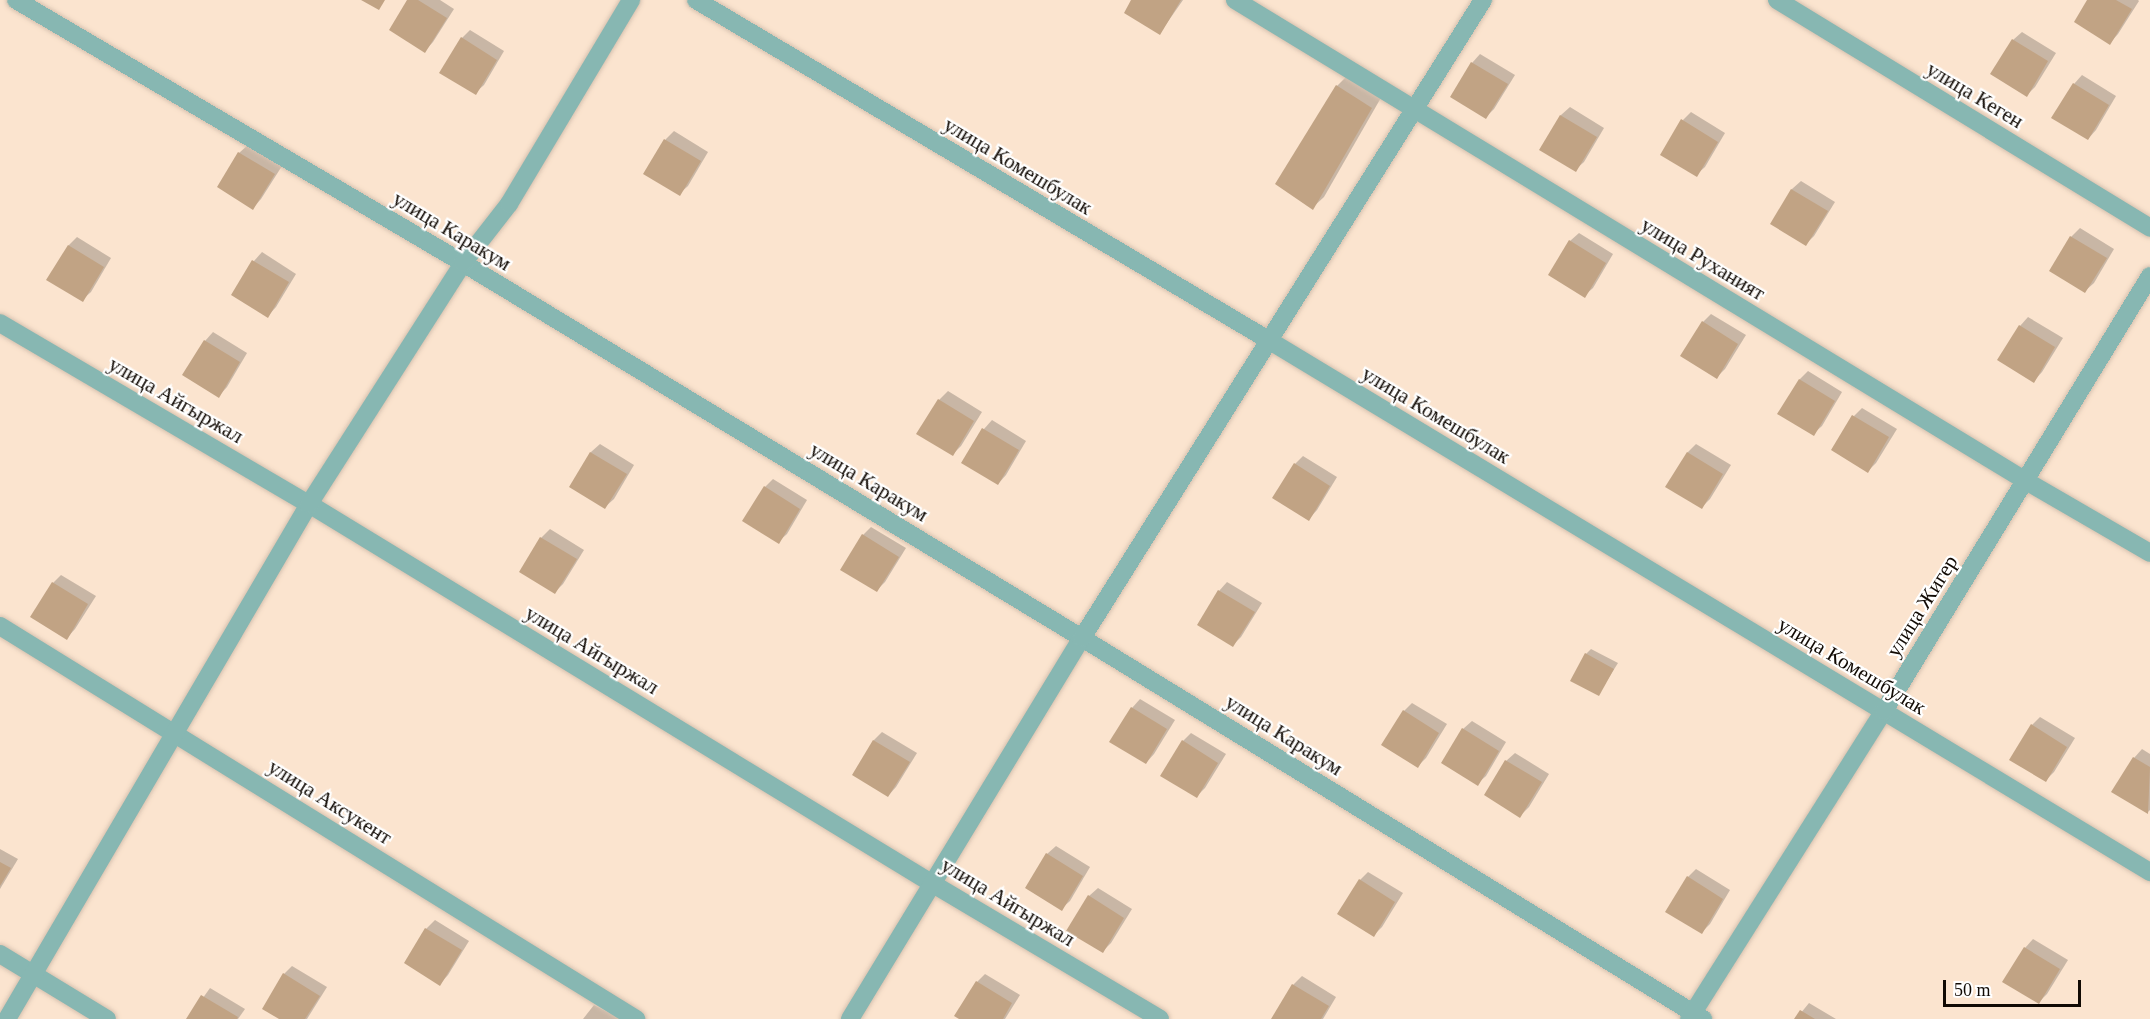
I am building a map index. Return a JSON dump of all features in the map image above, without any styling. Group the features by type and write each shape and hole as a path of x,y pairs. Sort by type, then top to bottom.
{"street":[{"name":"улица Каракум","path":"16,0 463,263 1082,638 1695,1017"},
{"path":"7,1019 309,504 463,263 509,204 632,0"},
{"name":"улица Комешбулак","path":"696,0 1270,341 2150,872"},
{"name":"улица Руханият","path":"1235,0 2026,481 2150,553"},
{"path":"850,1019 1082,638 1483,0"},
{"name":"улица Кеген","path":"1777,0 2150,228"},
{"name":"улица Жигер","path":"1695,1017 2150,276"},
{"name":"улица Айгыржал","path":"0,323 309,504 933,884 1160,1019"},
{"name":"улица Аксукент","path":"0,626 175,732 636,1019"},
{"path":"0,954 107,1019"}],"building":[{"path":"361,0 385,0 379,10"},
{"path":"407,0 418,0 447,18 425,53 389,30"},
{"path":"1131,0 1181,0 1160,35 1124,13"},
{"path":"2087,0 2116,0 2132,9 2110,45 2074,22"},
{"path":"461,37 497,60 476,95 439,73"},
{"path":"2012,39 2048,61 2027,97 1990,74"},
{"path":"1471,62 1508,84 1486,119 1450,97"},
{"path":"2073,83 2109,105 2088,140 2051,118"},
{"path":"1336,85 1372,108 1313,210 1275,184"},
{"path":"1560,115 1597,137 1576,172 1539,150"},
{"path":"1681,119 1718,142 1697,177 1660,155"},
{"path":"664,139 701,161 680,196 643,174"},
{"path":"238,152 275,174 253,210 217,187"},
{"path":"1791,189 1828,211 1806,246 1770,224"},
{"path":"2070,236 2107,258 2085,293 2049,271"},
{"path":"1569,240 1606,263 1585,298 1548,275"},
{"path":"68,245 104,267 83,302 46,280"},
{"path":"252,260 289,282 268,318 231,295"},
{"path":"1702,321 1738,344 1717,379 1680,356"},
{"path":"2019,325 2055,347 2034,383 1997,360"},
{"path":"204,340 240,362 219,398 182,375"},
{"path":"1799,379 1835,401 1814,436 1777,414"},
{"path":"938,399 974,421 953,456 916,434"},
{"path":"1852,415 1889,437 1868,473 1831,450"},
{"path":"982,428 1019,450 998,485 961,463"},
{"path":"590,452 627,474 605,509 569,487"},
{"path":"1687,452 1723,474 1702,509 1665,487"},
{"path":"1294,463 1330,486 1309,521 1272,498"},
{"path":"764,486 800,509 779,544 742,521"},
{"path":"862,534 899,557 877,592 840,570"},
{"path":"540,537 577,559 555,594 519,572"},
{"path":"52,582 88,604 67,640 30,617"},
{"path":"1218,590 1255,612 1233,647 1197,625"},
{"path":"1585,653 1614,669 1599,696 1570,681"},
{"path":"1131,707 1167,729 1146,764 1109,742"},
{"path":"1403,710 1439,733 1418,768 1381,745"},
{"path":"2031,724 2067,747 2046,782 2009,760"},
{"path":"1462,728 1499,751 1478,786 1441,763"},
{"path":"873,740 910,762 888,797 852,775"},
{"path":"1182,740 1218,763 1197,798 1160,776"},
{"path":"2133,757 2150,767 2148,814 2111,792"},
{"path":"1505,760 1542,782 1520,818 1484,795"},
{"path":"1046,853 1083,876 1062,911 1025,888"},
{"path":"0,862 11,868 0,886"},
{"path":"1687,876 1723,899 1702,934 1665,912"},
{"path":"1359,879 1395,902 1374,937 1337,914"},
{"path":"1088,895 1124,918 1103,953 1066,931"},
{"path":"425,928 462,950 440,986 404,963"},
{"path":"2024,947 2060,969 2039,1004 2002,982"},
{"path":"283,973 320,996 305,1019 279,1019 262,1009"},
{"path":"976,981 1012,1003 1003,1019 959,1019 954,1016"},
{"path":"1292,984 1329,1006 1321,1019 1271,1019"},
{"path":"201,995 238,1017 237,1019 186,1019"},
{"path":"1800,1010 1815,1019 1794,1019"}]}
